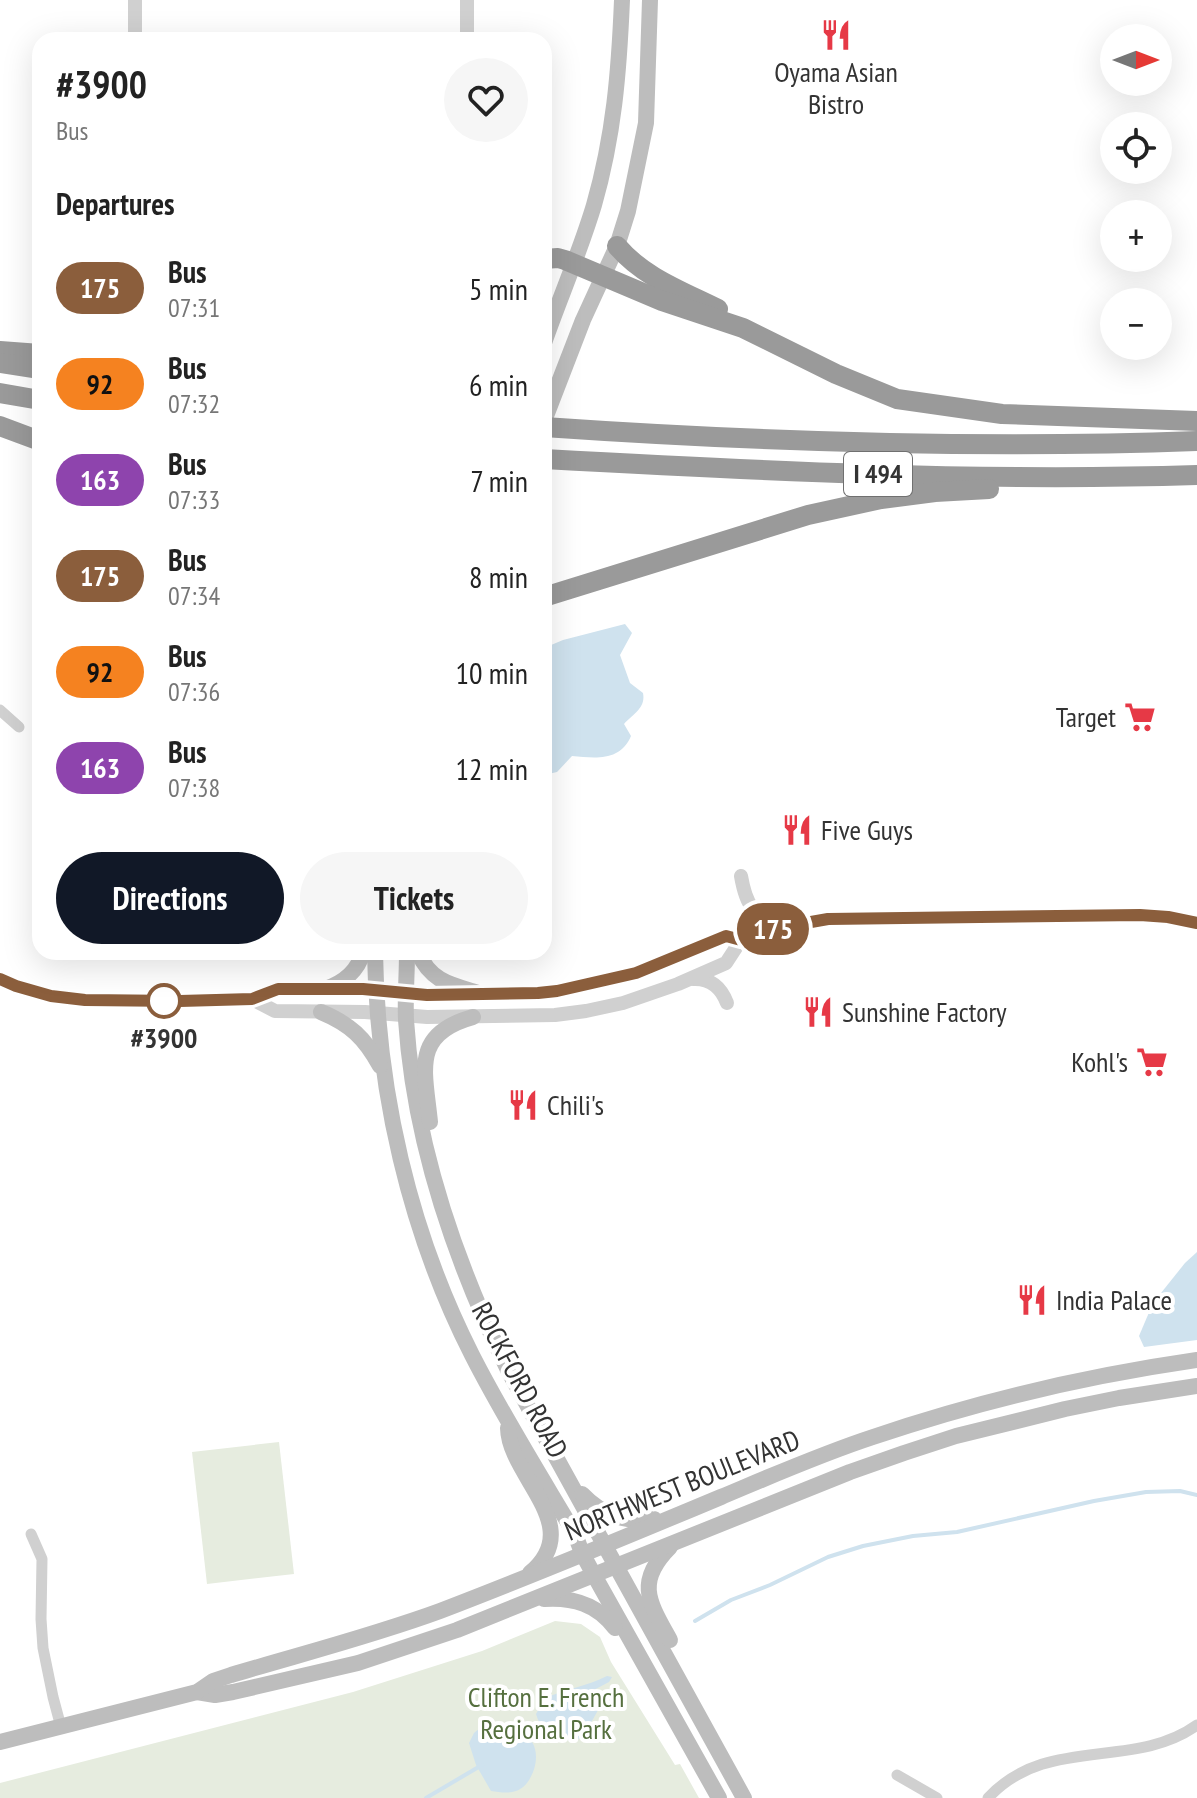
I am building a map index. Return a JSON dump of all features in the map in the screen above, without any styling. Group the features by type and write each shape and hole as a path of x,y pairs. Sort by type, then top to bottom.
{"highway":[{"path":"617,246 641,269 719,309 743,328"},
{"path":"552,258 573,263 662,301 743,328 836,374 897,399 1002,414 1197,421"},
{"path":"0,351 32,353"},
{"path":"0,363 32,368"},
{"path":"0,393 32,399"},
{"name":"I 494","path":"552,425 662,435 891,444 1197,441"},
{"path":"0,426 32,438"},
{"name":"I 494","path":"552,459 814,473 993,477 1197,475"},
{"path":"552,595 808,515 862,502 935,492 1123,476"}],"main road":[{"path":"552,321 593,208 611,135 619,73 622,0"},
{"path":"552,402 617,246 628,211 646,123 650,0"},
{"path":"325,989 350,975 360,960"},
{"name":"ROCKFORD ROAD","path":"375,960 384,1075 393,1125 423,1236 445,1294 472,1355 575,1534 582,1553 631,1643 719,1798"},
{"name":"ROCKFORD ROAD","path":"407,960 406,1015 416,1098 425,1146 454,1246 509,1372 744,1798"},
{"path":"422,960 428,971 441,981 482,994"},
{"path":"321,1012 338,1019 355,1032 368,1046 384,1075"},
{"path":"425,1146 431,1124 424,1066 428,1049 444,1029 473,1017"},
{"name":"NORTHWEST BOULEVARD","path":"0,1742 197,1692 213,1681 407,1622 843,1448 924,1420 1032,1390 1197,1360"},
{"name":"NORTHWEST BOULEVARD","path":"197,1692 215,1695 233,1692 358,1663 457,1630 850,1472 956,1436 1065,1409 1197,1386"},
{"path":"508,1419 508,1439 550,1519 551,1527 539,1565 522,1578"},
{"path":"565,1474 588,1500 619,1518 640,1521 676,1516"},
{"path":"677,1541 655,1563 648,1588 650,1601 684,1666 683,1686"},
{"path":"534,1599 564,1599 588,1605 599,1611 631,1643"}],"street":[{"path":"135,0 135,32"},
{"path":"467,0 467,32"},
{"path":"0,710 19,727"},
{"path":"741,876 745,897 751,906 761,915 785,926"},
{"path":"0,979 51,996 85,1000 252,999 278,989 482,994 557,991 636,973 726,936 741,940 785,926 841,918 1140,915 1197,923"},
{"path":"252,999 275,1011 427,1017 555,1015 623,1003 688,980 726,963 741,940"},
{"path":"688,980 701,979 713,984 722,992 727,1003"},
{"path":"31,1534 42,1559 43,1648 61,1727"},
{"path":"988,1798 1013,1776 1034,1766 1060,1758 1166,1742 1197,1725"},
{"path":"897,1775 937,1798"}],"green space":[{"path":"279,1442 294,1574 207,1584 192,1452"},
{"name":"Clifton E. French Regional Park","path":"555,1621 581,1624 600,1637 611,1662 675,1765 680,1764 699,1798 0,1798 0,1783 353,1692 482,1651"}],"water":[{"path":"625,624 632,633 620,655 630,683 643,693 643,703 624,724 631,736 620,750 598,757 572,756 552,773 552,645"},
{"path":"1197,1252 1197,1340 1144,1347 1139,1336 1153,1303"},
{"path":"607,1676 612,1677 609,1682 590,1692 605,1695 589,1726 577,1740 565,1739 541,1725 536,1714 545,1698"},
{"path":"486,1723 523,1736 535,1748 536,1763 531,1777 516,1791 491,1791 476,1765 469,1743 474,1733"}],"waterway":[{"path":"695,1621 731,1600 828,1557 863,1546 913,1536 957,1532 1146,1492 1180,1491 1197,1495"},
{"path":"426,1798 482,1765"}],"bus line":[{"name":"175","path":"0,979 51,996 85,1000 252,999 278,989 363,989 427,995 538,993 636,973 726,936 741,940 801,922 828,919 1140,915 1197,923"}],"place":[{"name":"Oyama Asian Bistro","path":"836,35"},
{"name":"Target","path":"1140,717"},
{"name":"Five Guys","path":"797,830"},
{"name":"#3900","path":"164,1001"},
{"name":"Sunshine Factory","path":"818,1012"},
{"name":"Kohl's","path":"1152,1062"},
{"name":"Chili's","path":"523,1105"},
{"name":"India Palace","path":"1032,1300"}]}
